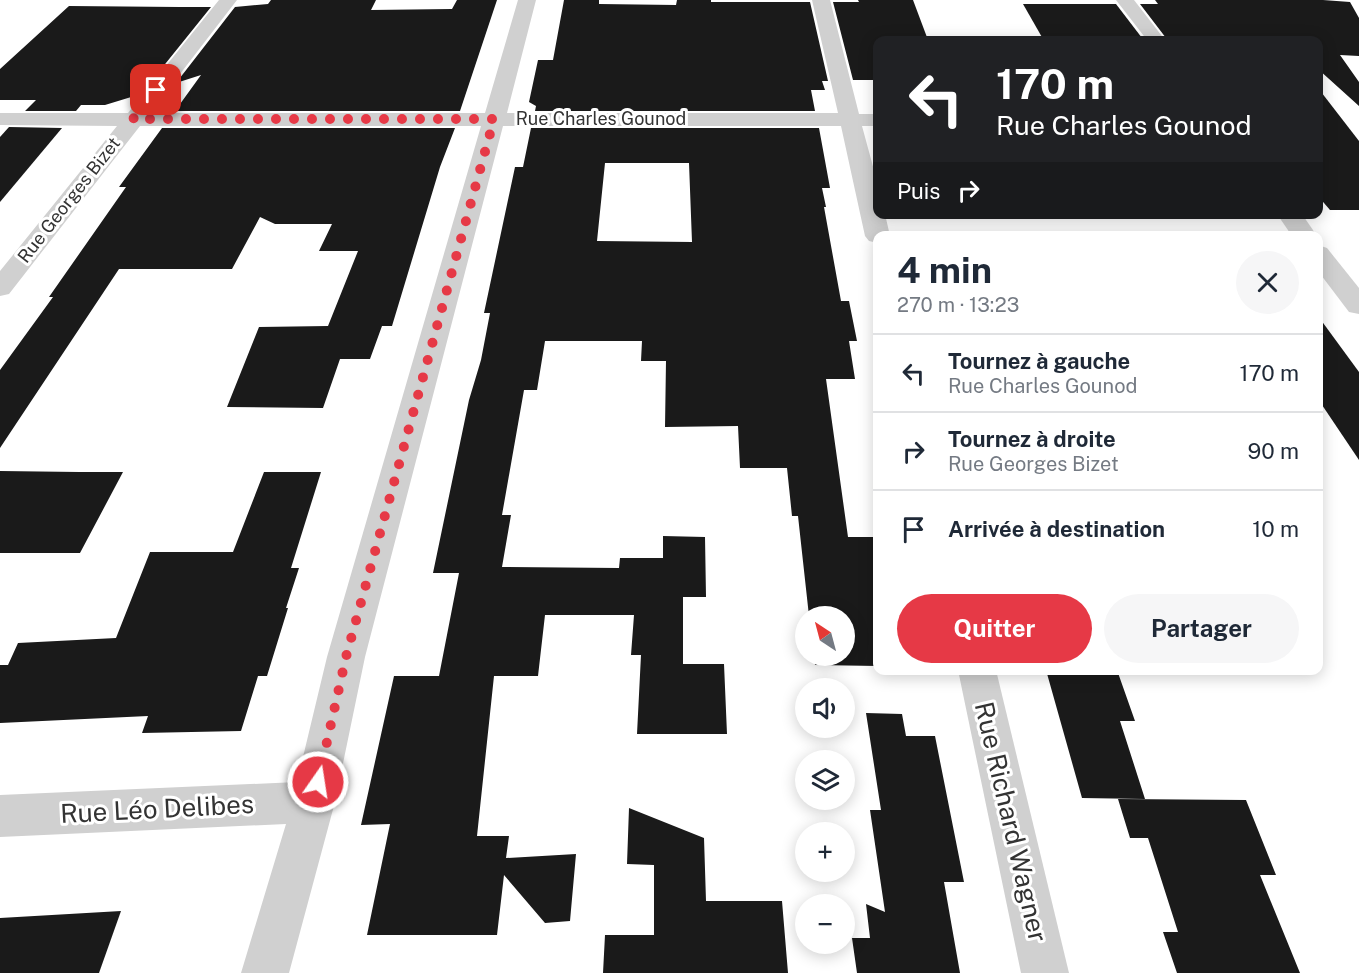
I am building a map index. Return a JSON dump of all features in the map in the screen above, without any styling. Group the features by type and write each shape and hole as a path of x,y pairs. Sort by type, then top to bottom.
{"street":[{"name":"Rue Georges Bizet","path":"0,288 228,0"},
{"path":"265,973 314,802 346,657 527,0"},
{"path":"821,0 873,215"},
{"path":"1125,0 1153,36"},
{"name":"Rue Charles Gounod","path":"0,119 873,120"},
{"path":"1323,259 1359,306"},
{"name":"Rue Richard Wagner","path":"977,675 1045,973"},
{"name":"Rue Léo Delibes","path":"0,816 314,802"}],"building":[{"path":"271,0 376,0 371,10 452,9 457,0 497,0 460,111 175,111 201,75 176,83 235,7 268,4"},
{"path":"564,0 599,0 599,4 676,5 677,0 810,2 828,81 822,81 825,90 811,90 815,111 535,111 536,106 529,102 538,60 553,60"},
{"path":"858,0 913,0 926,36 873,36 873,80 853,80 833,2 859,2"},
{"path":"1155,0 1350,2 1359,18 1359,56 1340,55 1359,82 1359,106 1323,74 1323,36 1164,36 1140,4 1158,4"},
{"path":"1023,4 1116,4 1140,36 1041,36"},
{"path":"69,6 211,7 141,94 105,105 81,105 76,111 25,111 36,100 0,100 0,69"},
{"path":"1323,94 1359,141 1359,210 1330,210 1323,202"},
{"path":"9,127 62,128 0,202 0,137"},
{"path":"162,128 455,128 440,167 392,326 382,326 370,359 340,359 323,408 227,407 259,327 328,326 358,251 319,251 332,224 275,224 260,217 232,269 119,269 0,448 0,370 53,297 49,297 126,187 119,187"},
{"path":"531,128 819,128 830,188 822,188 826,207 824,207 841,301 849,301 857,341 849,341 855,379 826,379 848,537 873,537 873,666 855,666 855,606 808,606 798,516 792,516 787,468 740,468 738,426 665,427 666,361 641,361 642,341 545,341 537,390 524,390 502,515 511,515 502,567 619,568 620,558 663,558 663,536 705,537 706,597 683,597 683,664 724,664 727,734 637,734 641,655 631,655 634,615 545,615 538,676 494,676 477,836 509,836 506,858 576,854 570,921 545,923 504,875 497,935 367,935 390,824 361,825 394,676 439,676 459,573 433,573 469,400 481,360 490,313 484,313 515,167 523,167","holes":["605,163 689,163 692,242 597,241"]},
{"path":"1323,323 1359,372 1359,460 1323,406"},
{"path":"0,471 123,472 80,553 0,553"},
{"path":"264,472 321,472 291,568 299,568 267,676 258,676 241,731 142,733 148,716 0,723 0,665 8,665 18,643 116,638 150,552 233,552"},
{"path":"1047,675 1119,675 1135,721 1120,721 1145,799 1082,798"},
{"path":"866,713 902,714 906,736 935,736 964,882 944,882 960,973 857,973 855,938 870,938 866,904 885,912 870,810 881,810"},
{"path":"1118,799 1246,800 1276,875 1260,875 1300,973 1177,973 1163,932 1178,932 1148,838 1130,838"},
{"path":"629,808 704,838 706,901 782,901 788,973 603,973 605,935 654,935 654,865 627,864"},
{"path":"121,911 99,973 0,973 0,918"}],"route":[{"path":"156,90 133,119 494,119 346,657 318,782"}]}
